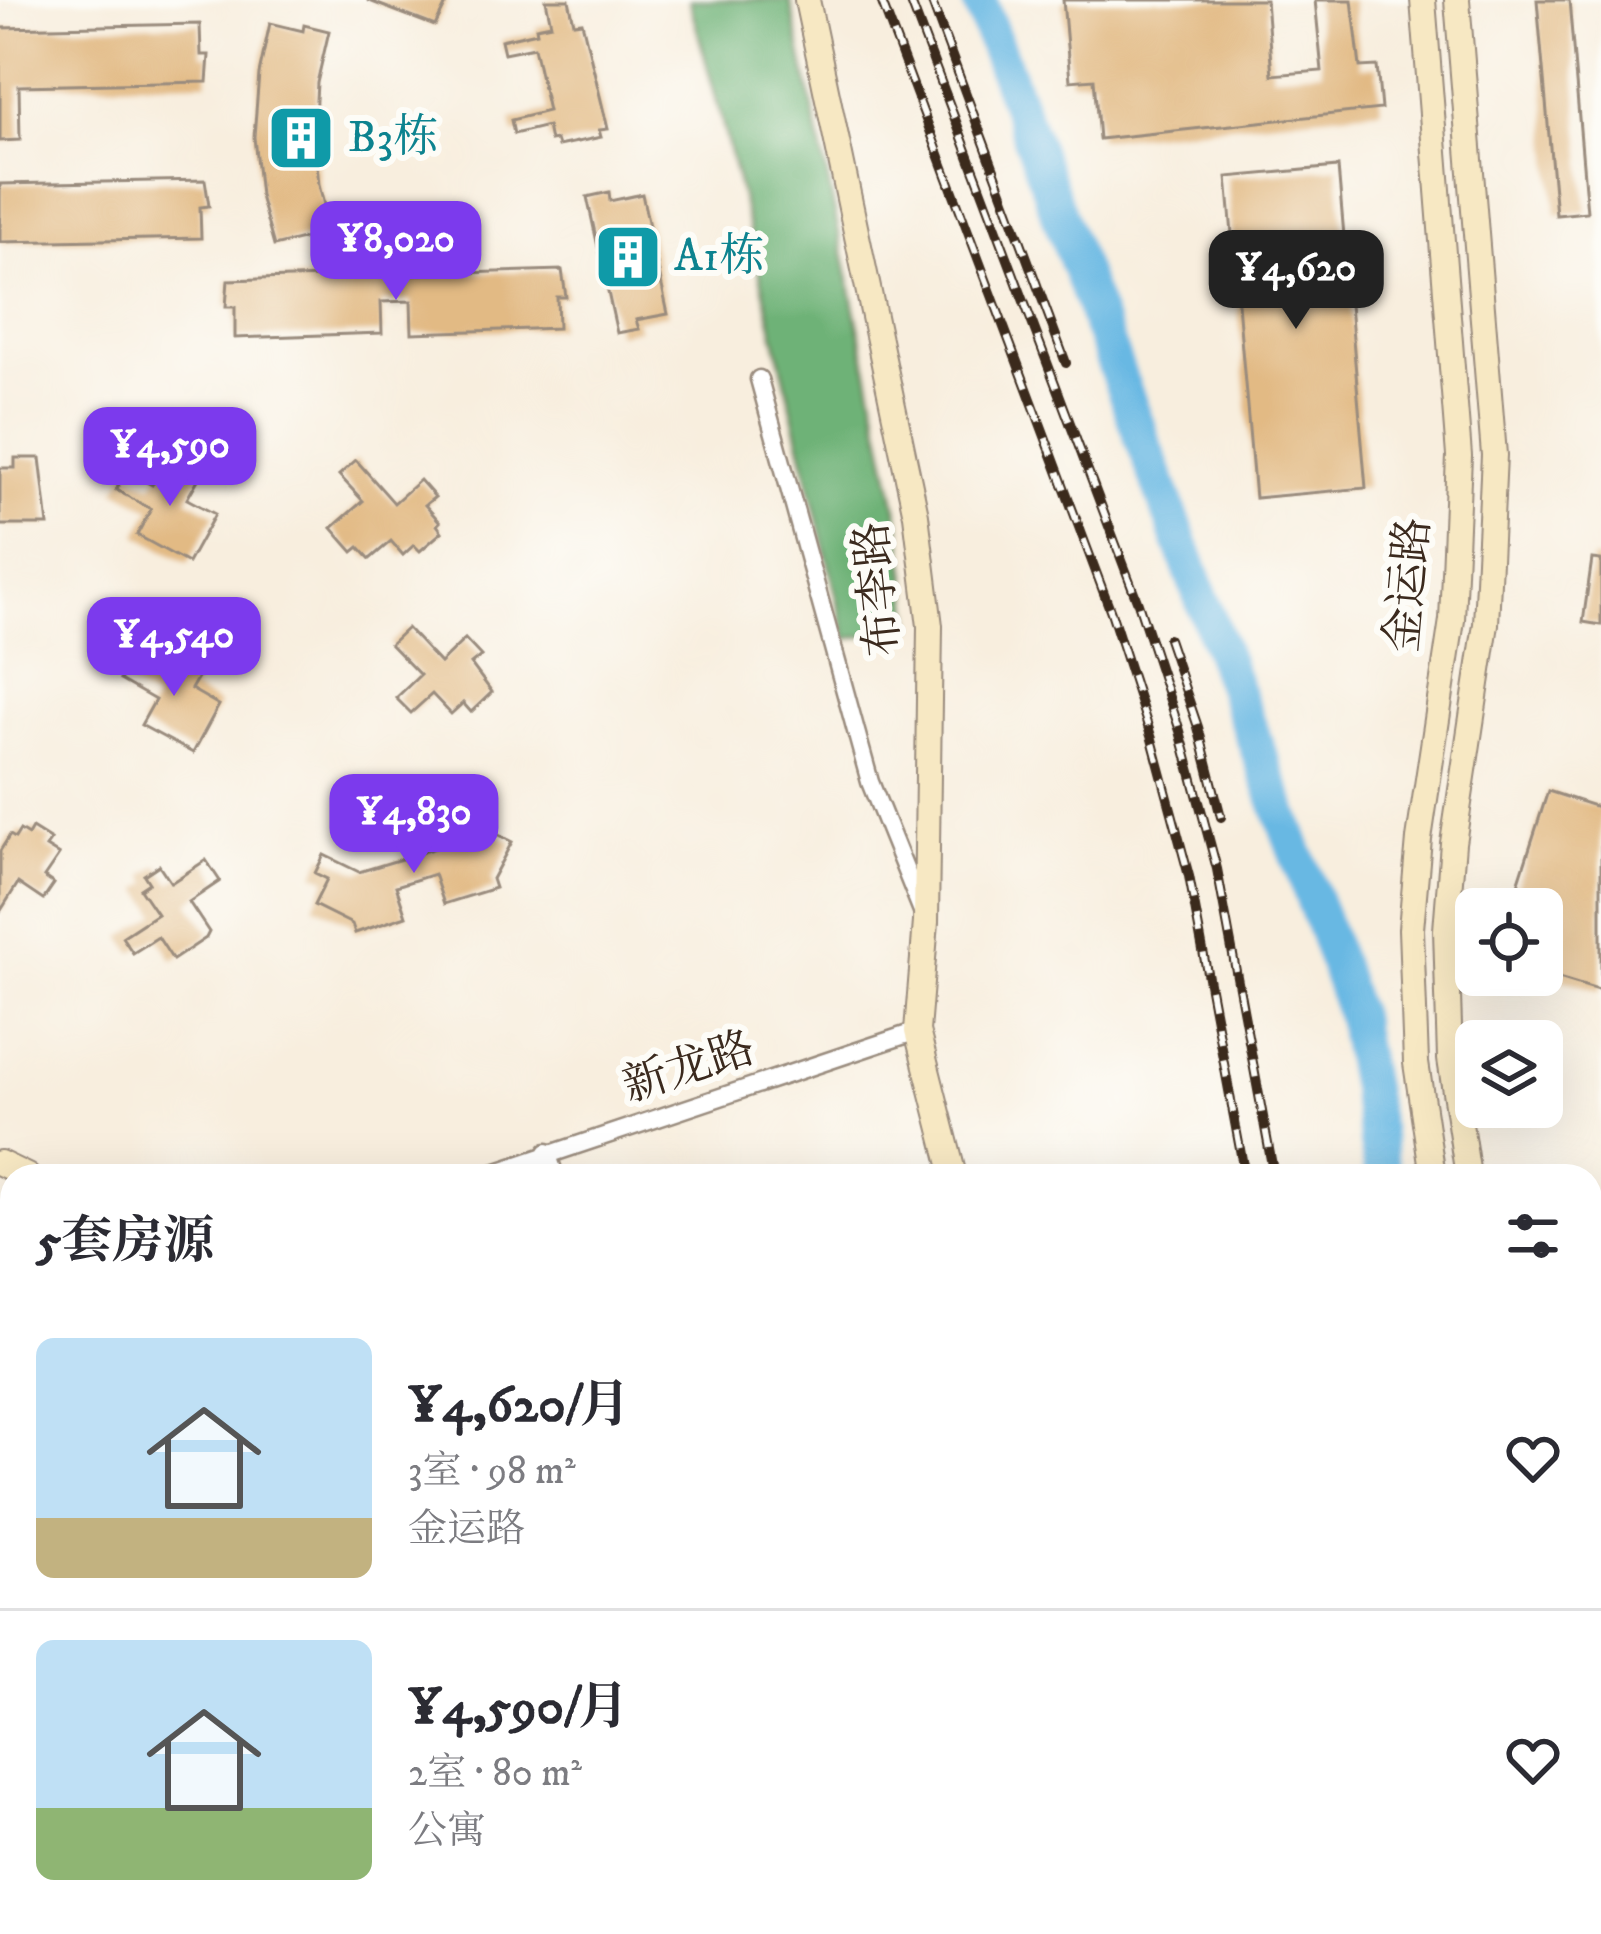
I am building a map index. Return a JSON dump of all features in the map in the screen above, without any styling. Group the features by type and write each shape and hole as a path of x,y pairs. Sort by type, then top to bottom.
{"main road":[{"name":"布李路","path":"807,0 916,515 931,626 926,922 917,1031 952,1164"},
{"name":"金运路","path":"1423,0 1459,456 1452,620 1419,839 1411,928 1416,1063 1431,1164"},
{"name":"金运路","path":"1457,0 1494,455 1486,624 1453,843 1446,929 1450,1059 1466,1164"}],"street":[{"path":"759,380 870,782 926,922"},
{"name":"新龙路","path":"516,1164 917,1031"},
{"path":"547,1152 551,1164"}],"green space":[{"path":"689,0 790,0 899,518 913,627 847,639"}],"building":[{"path":"367,0 448,0 435,26"},
{"path":"546,0 569,0 574,23 582,22 608,129 599,130 601,137 558,146 556,140 550,141 547,126 514,134 511,120 548,111 534,47 504,53 501,40 551,24"},
{"path":"1063,0 1266,0 1272,75 1322,71 1315,0 1352,0 1360,67 1377,66 1381,109 1099,139 1094,79 1070,81"},
{"path":"1537,0 1569,0 1587,212 1556,215"},
{"name":"B3栋","path":"270,23 329,31 317,83 314,134 319,185 332,237 307,243 306,238 274,246 260,196 254,137 259,74"},
{"path":"200,24 201,55 209,55 207,82 19,86 20,140 0,141 0,28"},
{"path":"1338,167 1366,488 1255,498 1227,177"},
{"path":"205,180 209,206 200,207 201,238 0,242 0,184"},
{"name":"A1栋","path":"609,192 610,201 642,194 668,314 636,320 639,329 617,333 587,197"},
{"path":"562,270 566,297 557,297 558,328 412,333 411,301 381,302 382,333 235,338 235,307 226,307 228,280"},
{"path":"169,457 201,474 187,499 215,514 188,563 137,535 151,509 116,490 126,471 152,485"},
{"path":"15,458 40,458 48,525 0,525 0,468 15,468"},
{"path":"356,460 394,503 420,480 435,497 425,505 440,522 442,532 420,551 414,545 403,555 391,541 370,559 359,547 353,552 332,528 363,501 339,475"},
{"path":"1592,559 1601,560 1601,625 1583,622"},
{"path":"407,628 440,663 465,639 481,656 471,664 492,692 471,712 463,703 451,714 432,694 411,713 396,698 420,675 390,644"},
{"path":"172,647 205,665 191,689 219,705 193,753 141,725 155,700 120,680 130,662 156,676"},
{"path":"1548,791 1601,808 1601,991 1563,979 1563,888 1517,888"},
{"path":"475,807 493,816 487,829 512,842 492,879 495,888 444,904 434,874 396,886 406,916 355,933 352,924 314,905 327,879 315,873 324,855 359,872 408,857 457,841"},
{"path":"32,828 51,840 46,847 59,855 44,877 54,884 43,900 18,883 0,912 0,851 10,835 15,838 20,830 28,835"},
{"path":"206,860 220,881 189,902 209,932 206,938 173,960 158,937 133,953 122,937 157,914 140,889 149,883 144,875 159,865 171,883"}],"waterway":[{"path":"979,0 1327,936 1354,1016 1381,1164"}],"railway":[{"path":"881,0 1111,612 1152,739 1189,876 1243,1164"},
{"path":"910,0 1138,603 1180,731 1217,869 1272,1164"},
{"path":"931,0 1066,363"},
{"path":"1168,639 1198,727 1221,817"}],"place":[{"name":"B3栋","path":"301,138"},
{"name":"A1栋","path":"628,257"}]}
